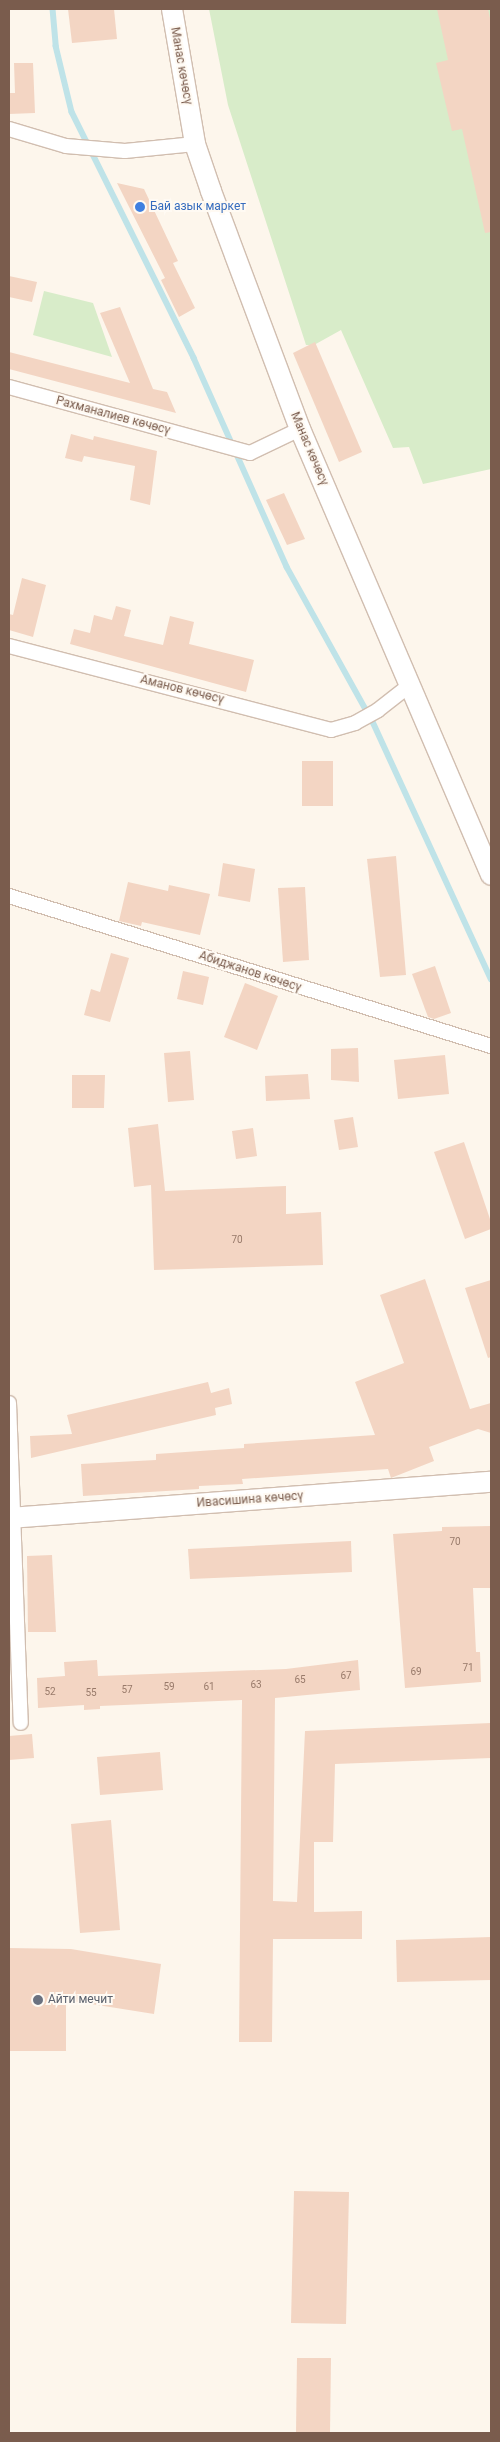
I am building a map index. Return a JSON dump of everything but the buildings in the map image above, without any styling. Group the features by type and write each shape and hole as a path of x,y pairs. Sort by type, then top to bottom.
{"main road":[{"name":"Манас көчөсү","path":"172,9 195,144 300,429 491,875"},
{"name":"Ивасишина көчөсү","path":"10,1518 491,1482"}],"street":[{"path":"9,129 66,146 126,151 195,144"},
{"name":"Рахманалиев көчөсү","path":"9,387 250,454 300,429"},
{"name":"Аманов көчөсү","path":"9,646 331,730 355,723 378,710 410,685"},
{"name":"Абиджанов көчөсү","path":"9,896 491,1046"},
{"path":"9,1403 10,1518 21,1723"}],"green space":[{"path":"209,9 491,9 491,469 423,484 409,447 393,448 341,330 314,345 306,345 228,105"},
{"path":"44,291 93,303 112,357 33,335"}],"waterway":[{"path":"53,9 56,46 72,112 194,358 287,567 373,722 491,979"}],"place":[{"name":"Бай азык маркет","path":"140,207"},
{"name":"Айти мечит","path":"38,2000"}]}
